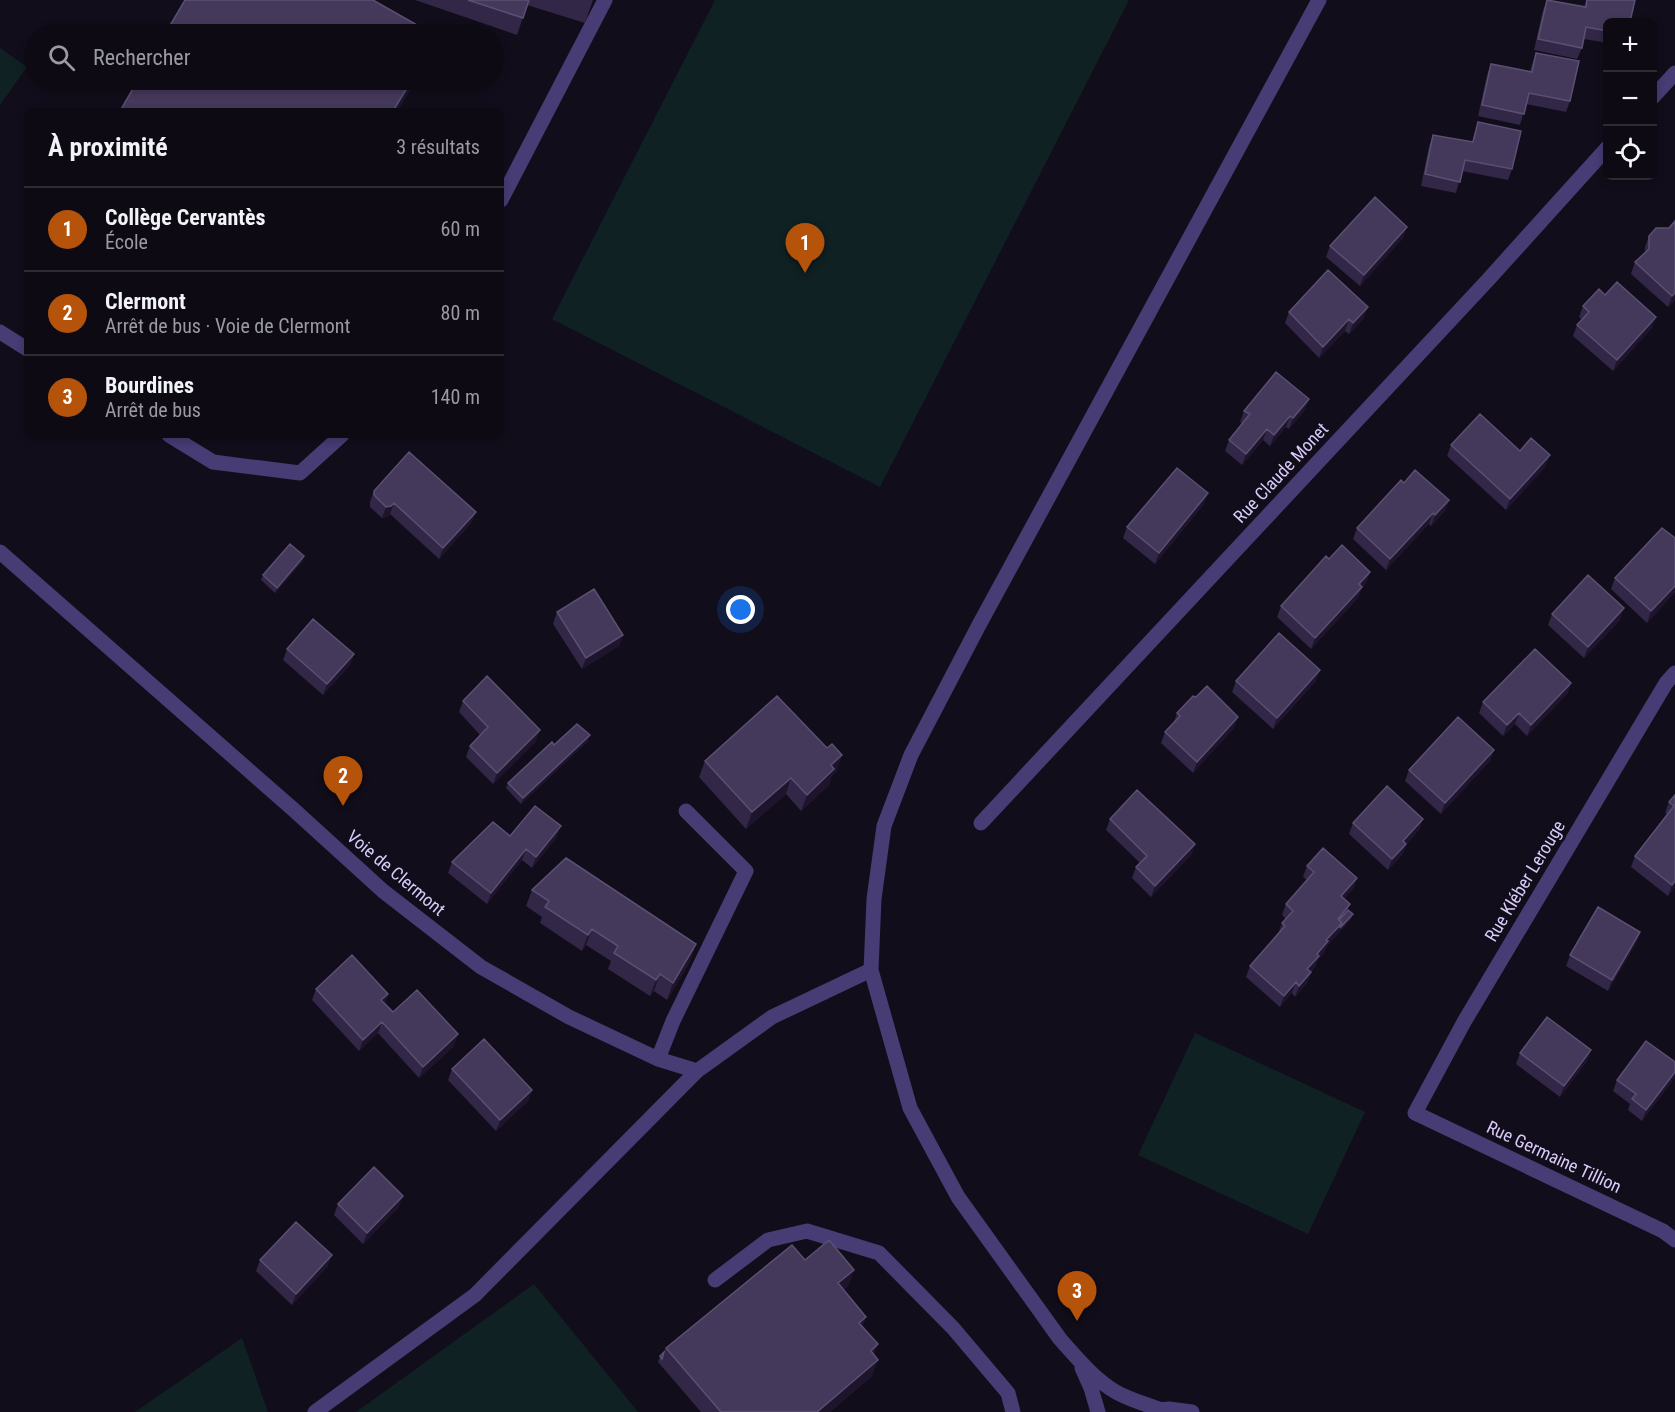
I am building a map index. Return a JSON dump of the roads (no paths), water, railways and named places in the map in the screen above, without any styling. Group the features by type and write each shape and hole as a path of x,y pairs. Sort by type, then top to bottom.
{"street":[{"path":"504,194 605,0"},
{"path":"1192,1412 1156,1411 1116,1392 1097,1377 1060,1339 958,1197 910,1108 871,970 874,899 884,826 911,755 1319,0"},
{"path":"1657,93 1675,73"},
{"name":"Rue Claude Monet","path":"981,823 1487,281 1603,153"},
{"path":"0,332 24,347"},
{"path":"174,438 213,462 300,473 339,438"},
{"name":"Voie de Clermont","path":"0,552 401,905 481,967 569,1017 658,1059 697,1071"},
{"name":"Rue Kléber Lerouge","path":"1415,1113 1464,1022 1666,683 1675,673"},
{"path":"658,1059 673,1021 746,871 686,811"},
{"path":"315,1412 475,1295 697,1071 772,1017 871,970"},
{"name":"Rue Germaine Tillion","path":"1415,1113 1663,1231 1675,1240"},
{"path":"715,1280 768,1240 807,1231 879,1254 953,1328 1008,1393 1013,1412"},
{"path":"1078,1359 1091,1388 1098,1412"}],"place":[{"name":"Collège Cervantès","path":"805,273"},
{"name":"Clermont","path":"343,806"},
{"name":"Bourdines","path":"1077,1321"}]}
